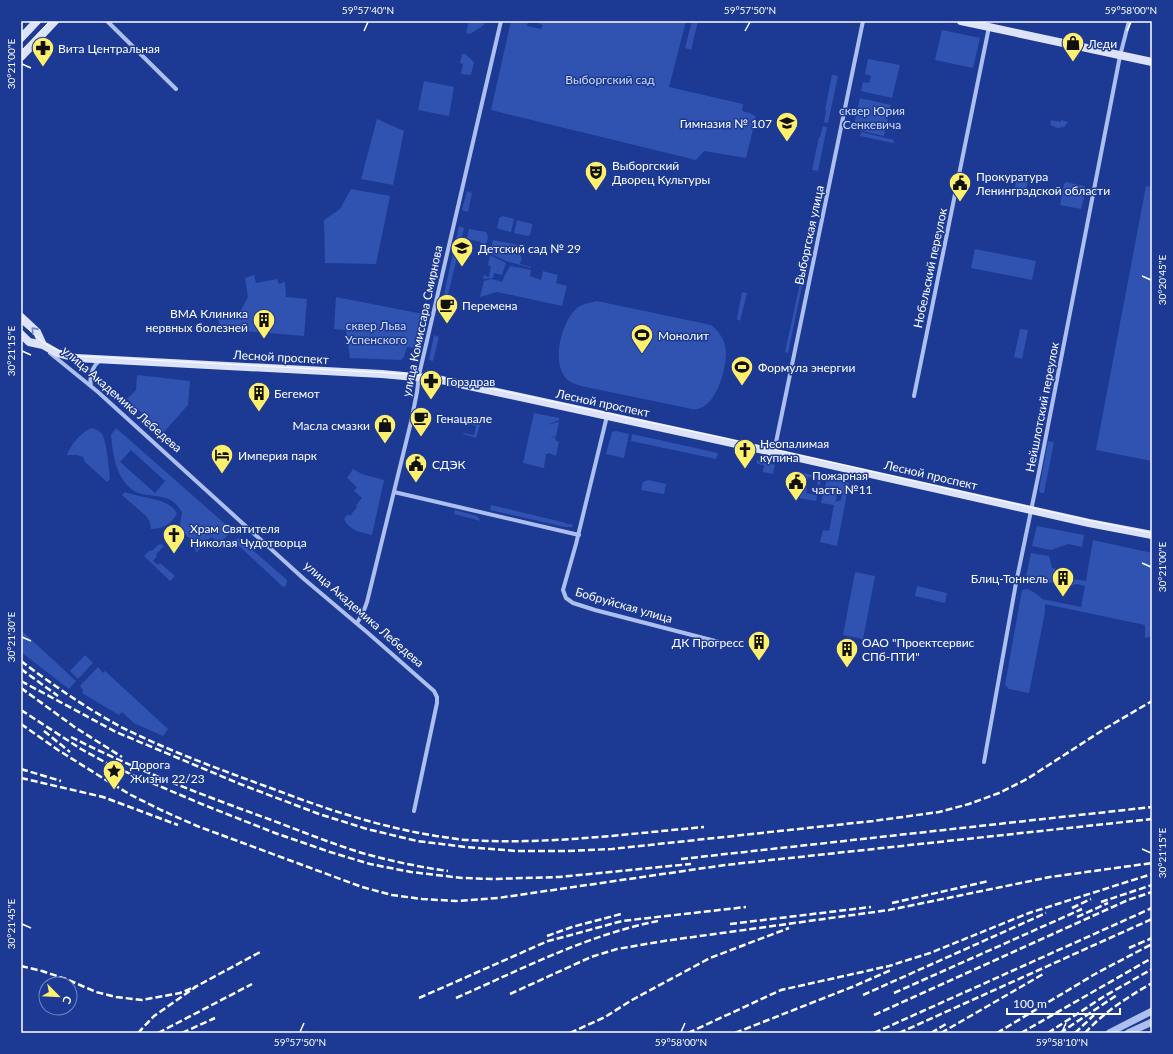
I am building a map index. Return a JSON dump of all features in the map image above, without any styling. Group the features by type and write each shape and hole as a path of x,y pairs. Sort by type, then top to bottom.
{"main road":[{"path":"21,38 37,21"},
{"path":"21,57 55,21"},
{"path":"962,21 1152,62"},
{"name":"улица Академика Лебедева","path":"21,317 37,332 43,345"},
{"name":"улица Академика Лебедева","path":"21,334 29,342 43,345"},
{"name":"Лесной проспект","path":"43,345 57,353 76,358 437,379 774,452 1031,510 1152,535"}],"street":[{"path":"107,21 176,88"},
{"name":"улица Комиссара Смирнова","path":"357,623 367,602 394,492 501,21"},
{"name":"Выборгская улица","path":"774,452 863,21"},
{"name":"Нейшлотский переулок","path":"984,762 1010,613 1120,56 1129,21"},
{"name":"Нобельский переулок","path":"914,396 990,28"},
{"name":"улица Академика Лебедева","path":"43,345 49,352 91,386 304,579 357,623 434,691 437,697 437,703 414,811"},
{"path":"91,386 90,379 92,371 96,364 102,360"},
{"name":"Бобруйская улица","path":"607,416 579,534 563,590 566,598 573,603 596,610 718,642"},
{"path":"394,492 579,534"},
{"path":"1109,1033 1152,1011"},
{"path":"1128,1033 1152,1022"}],"green space":[{"path":"469,21 485,21 484,25 470,34 466,33"},
{"name":"Выборгский сад","path":"511,21 528,21 527,26 541,29 543,25 539,24 540,21 686,21 669,87 743,104 742,111 750,113 756,117 746,158 704,151 696,160 491,110"},
{"path":"692,21 698,21 691,50 685,48"},
{"path":"942,30 980,38 973,68 935,60"},
{"path":"462,54 465,54 474,62 471,75 461,74 463,64 460,63"},
{"name":"сквер Юрия Сенкевича","path":"868,59 900,65 892,98 861,91 863,82 869,83 871,76 865,74"},
{"path":"832,75 838,76 828,123 824,122 825,110"},
{"path":"424,81 454,87 449,116 418,110"},
{"name":"сквер Юрия Сенкевича","path":"860,98 891,105 884,136 853,129"},
{"path":"377,119 404,131 393,185 361,179"},
{"path":"1051,120 1068,122 1064,127 1057,128 1050,125"},
{"path":"823,126 827,127 818,171 812,170 819,137"},
{"path":"861,132 894,140 893,143 860,136"},
{"path":"1017,179 1028,182 1025,192 1014,190"},
{"path":"1066,182 1084,186 1086,189 1081,209 1060,205 1064,184"},
{"path":"1146,186 1152,187 1152,461 1096,450"},
{"path":"351,189 390,196 376,264 325,263 324,220 340,209"},
{"path":"467,191 472,193 468,212 462,210"},
{"path":"503,216 514,219 511,232 497,228 499,218"},
{"path":"517,220 532,224 530,235 528,236 514,233"},
{"path":"459,226 464,228 448,295 444,294"},
{"path":"469,229 486,232 488,237 484,253 479,252 481,242 467,239"},
{"path":"493,240 524,246 520,256 522,257 520,264 531,268 506,261 490,253"},
{"path":"975,249 1036,261 1032,280 971,268"},
{"path":"490,255 506,263 502,275 494,273 493,278 483,279 484,275 489,277 491,267 488,265"},
{"path":"510,266 531,270 530,276 541,280 543,271 558,275 556,283 567,286 562,306 497,292 480,297 484,281 491,279 502,282"},
{"path":"254,275 256,283 277,279 279,284 285,282 286,297 307,299 304,336 221,329 218,319 239,314 248,297 245,278"},
{"path":"801,279 803,281 788,353 785,352"},
{"path":"742,292 747,293 740,321 737,319"},
{"name":"сквер Льва Успенского","path":"336,297 423,314 415,348 407,347 404,357 401,360 350,358 346,330 334,329"},
{"name":"Монолит","path":"597,301 711,325 714,327 724,343 726,359 718,388 707,404 700,408 692,409 581,386 568,380 562,372 560,364 559,354 562,334 570,316 577,308"},
{"path":"1020,329 1028,330 1022,359 1014,357"},
{"path":"434,335 439,337 433,361 429,360"},
{"path":"137,375 190,381 188,405 163,433 127,399 136,390"},
{"path":"534,413 559,418 559,420 547,425 559,422 556,436 549,439 556,437 555,440 559,442 556,456 549,453 546,454 544,468 523,463"},
{"path":"466,421 478,423 480,425 476,438 463,434 474,435 476,426 466,423"},
{"path":"91,428 100,432 104,438 108,456 110,479 107,482 85,462 83,457 77,455 67,455 77,439"},
{"path":"116,428 232,530 223,540 220,541 211,537 196,553 193,542 186,535 180,525 182,512 175,503 163,497 138,493 129,487 124,481 117,467 111,435","holes":["131,450 165,481 155,493 120,462"]},
{"path":"616,431 629,434 624,458 606,454 612,432"},
{"path":"632,434 718,453 716,459 631,441"},
{"path":"1048,441 1054,442 1044,493 1040,493 1039,490"},
{"path":"757,460 775,465 773,474 763,472 764,465 757,464"},
{"path":"353,469 362,474 384,480 372,535 352,529 344,519 348,514 350,516 362,498 354,491 357,487 347,478"},
{"path":"795,471 821,477 820,485 817,485 818,479 808,477 806,483 793,480"},
{"path":"827,478 849,483 837,546 820,542 823,530 829,531 834,505 821,503 824,490 837,492 836,502 841,500 843,492 825,487"},
{"path":"648,480 666,484 664,494 641,490 643,482"},
{"path":"802,486 807,487 806,493 815,495 816,489 819,489 816,501 799,498"},
{"path":"125,492 162,502 174,509 177,514 172,521 166,525 151,529 150,522 146,516 122,495"},
{"path":"491,505 566,524 572,524 573,527 565,527 490,510"},
{"path":"455,510 477,516 481,521 454,514"},
{"path":"1037,526 1084,535 1082,547 1068,544 1051,550 1032,546"},
{"path":"239,538 287,580 286,586 283,587 235,542"},
{"path":"1093,540 1152,553 1152,636 1145,638 1145,625 1045,604 1045,612 1029,693 1009,689 1005,685 1022,590 1028,589 1042,599 1081,607 1085,586 1077,584 1069,586 1042,581 1025,581 1031,553 1049,556 1052,568 1061,570 1061,574 1074,576 1073,579 1086,581"},
{"path":"161,544 164,546 156,554 157,556 153,561 158,565 160,563 175,576 170,581 144,556 150,550 152,551"},
{"path":"855,572 875,576 863,639 843,635"},
{"path":"917,586 947,593 945,603 915,596"},
{"path":"21,630 76,681 69,689 21,652"},
{"path":"85,655 93,663 78,679 70,671"},
{"path":"98,667 103,673 105,671 168,729 163,736 134,723 122,712 119,715 82,693 83,690 80,686"}],"tram line":[{"path":"21,51 50,21"},
{"path":"21,323 44,343 57,350 76,356 407,374 437,377 723,438 1087,520 1152,533"}],"railway":[{"path":"21,661 95,712 121,727 159,745 315,804 395,828 460,840 527,841 586,838 704,827"},
{"path":"21,669 58,696"},
{"path":"21,681 116,732 240,784 319,814 367,829 417,841 516,851 612,849 873,821 939,812 969,804 999,793 1027,779 1106,728 1152,701"},
{"path":"21,688 76,728 122,757"},
{"path":"21,710 81,749 112,766 275,833 370,864 411,872 462,878 493,879 559,877 691,864"},
{"path":"21,724 58,750 131,795 197,826 362,887 392,895 422,899 456,901 498,898 725,865 1152,819"},
{"path":"44,731 70,752"},
{"path":"71,737 120,761 171,782 340,846 394,861 448,871"},
{"path":"21,769 61,781"},
{"path":"21,778 103,797 178,825"},
{"path":"681,859 1152,807"},
{"path":"510,994 591,957 617,949 664,941 889,910 1050,877 1152,863"},
{"path":"688,1033 781,990 889,966 930,953 1029,913 1152,874"},
{"path":"892,903 989,881"},
{"path":"1101,902 1152,885"},
{"path":"874,1015 1128,900 1152,892"},
{"path":"1072,908 1091,899"},
{"path":"1077,917 1108,903"},
{"path":"419,998 548,941 622,921 746,907"},
{"path":"730,924 871,907"},
{"path":"874,1033 1152,908"},
{"path":"894,993 1082,909"},
{"path":"863,995 1046,913"},
{"path":"547,936 572,927 621,914"},
{"path":"899,1033 1152,919"},
{"path":"456,998 580,944 632,927 658,921"},
{"path":"570,1033 605,1017 632,1000 710,958 789,928"},
{"path":"1129,948 1152,938"},
{"path":"997,1033 1095,974 1152,944"},
{"path":"138,1033 154,1016 197,986 262,951"},
{"path":"1021,1033 1152,958"},
{"path":"21,966 66,979 96,992 116,997 142,1000 180,993 197,986"},
{"path":"1048,1033 1103,997 1152,969"},
{"path":"735,1033 891,970"},
{"path":"941,1033 1045,973"},
{"path":"1085,1033 1092,1025 1125,999 1152,983"},
{"path":"158,1033 252,984"},
{"path":"1060,1033 1117,995"},
{"path":"1075,1033 1094,1015"},
{"path":"182,1033 215,1018"},
{"path":"931,1033 946,1024"}],"place":[{"name":"Леди","path":"1073,62"},
{"name":"Вита Центральная","path":"43,68"},
{"name":"Гимназия № 107","path":"787,142"},
{"name":"Выборгский Дворец Культуры","path":"596,192"},
{"name":"Прокуратура Ленинградской области","path":"960,202"},
{"name":"Детский сад № 29","path":"462,268"},
{"name":"Перемена","path":"447,324"},
{"name":"ВМА Клиника нервных болезней","path":"264,340"},
{"name":"Монолит","path":"642,354"},
{"name":"Формула энергии","path":"742,386"},
{"name":"Горздрав","path":"431,400"},
{"name":"Бегемот","path":"259,412"},
{"name":"Генацвале","path":"421,438"},
{"name":"Масла смазки","path":"385,444"},
{"name":"Неопалимая купина","path":"745,470"},
{"name":"Империя парк","path":"222,474"},
{"name":"СДЭК","path":"416,484"},
{"name":"Пожарная часть №11","path":"796,502"},
{"name":"Храм Святителя Николая Чудотворца","path":"174,554"},
{"name":"Блиц-Тоннель","path":"1063,598"},
{"name":"ДК Прогресс","path":"759,662"},
{"name":"ОАО \"Проектсервис СПб-ПТИ\"","path":"847,668"},
{"name":"Дорога Жизни 22/23","path":"114,790"}]}
